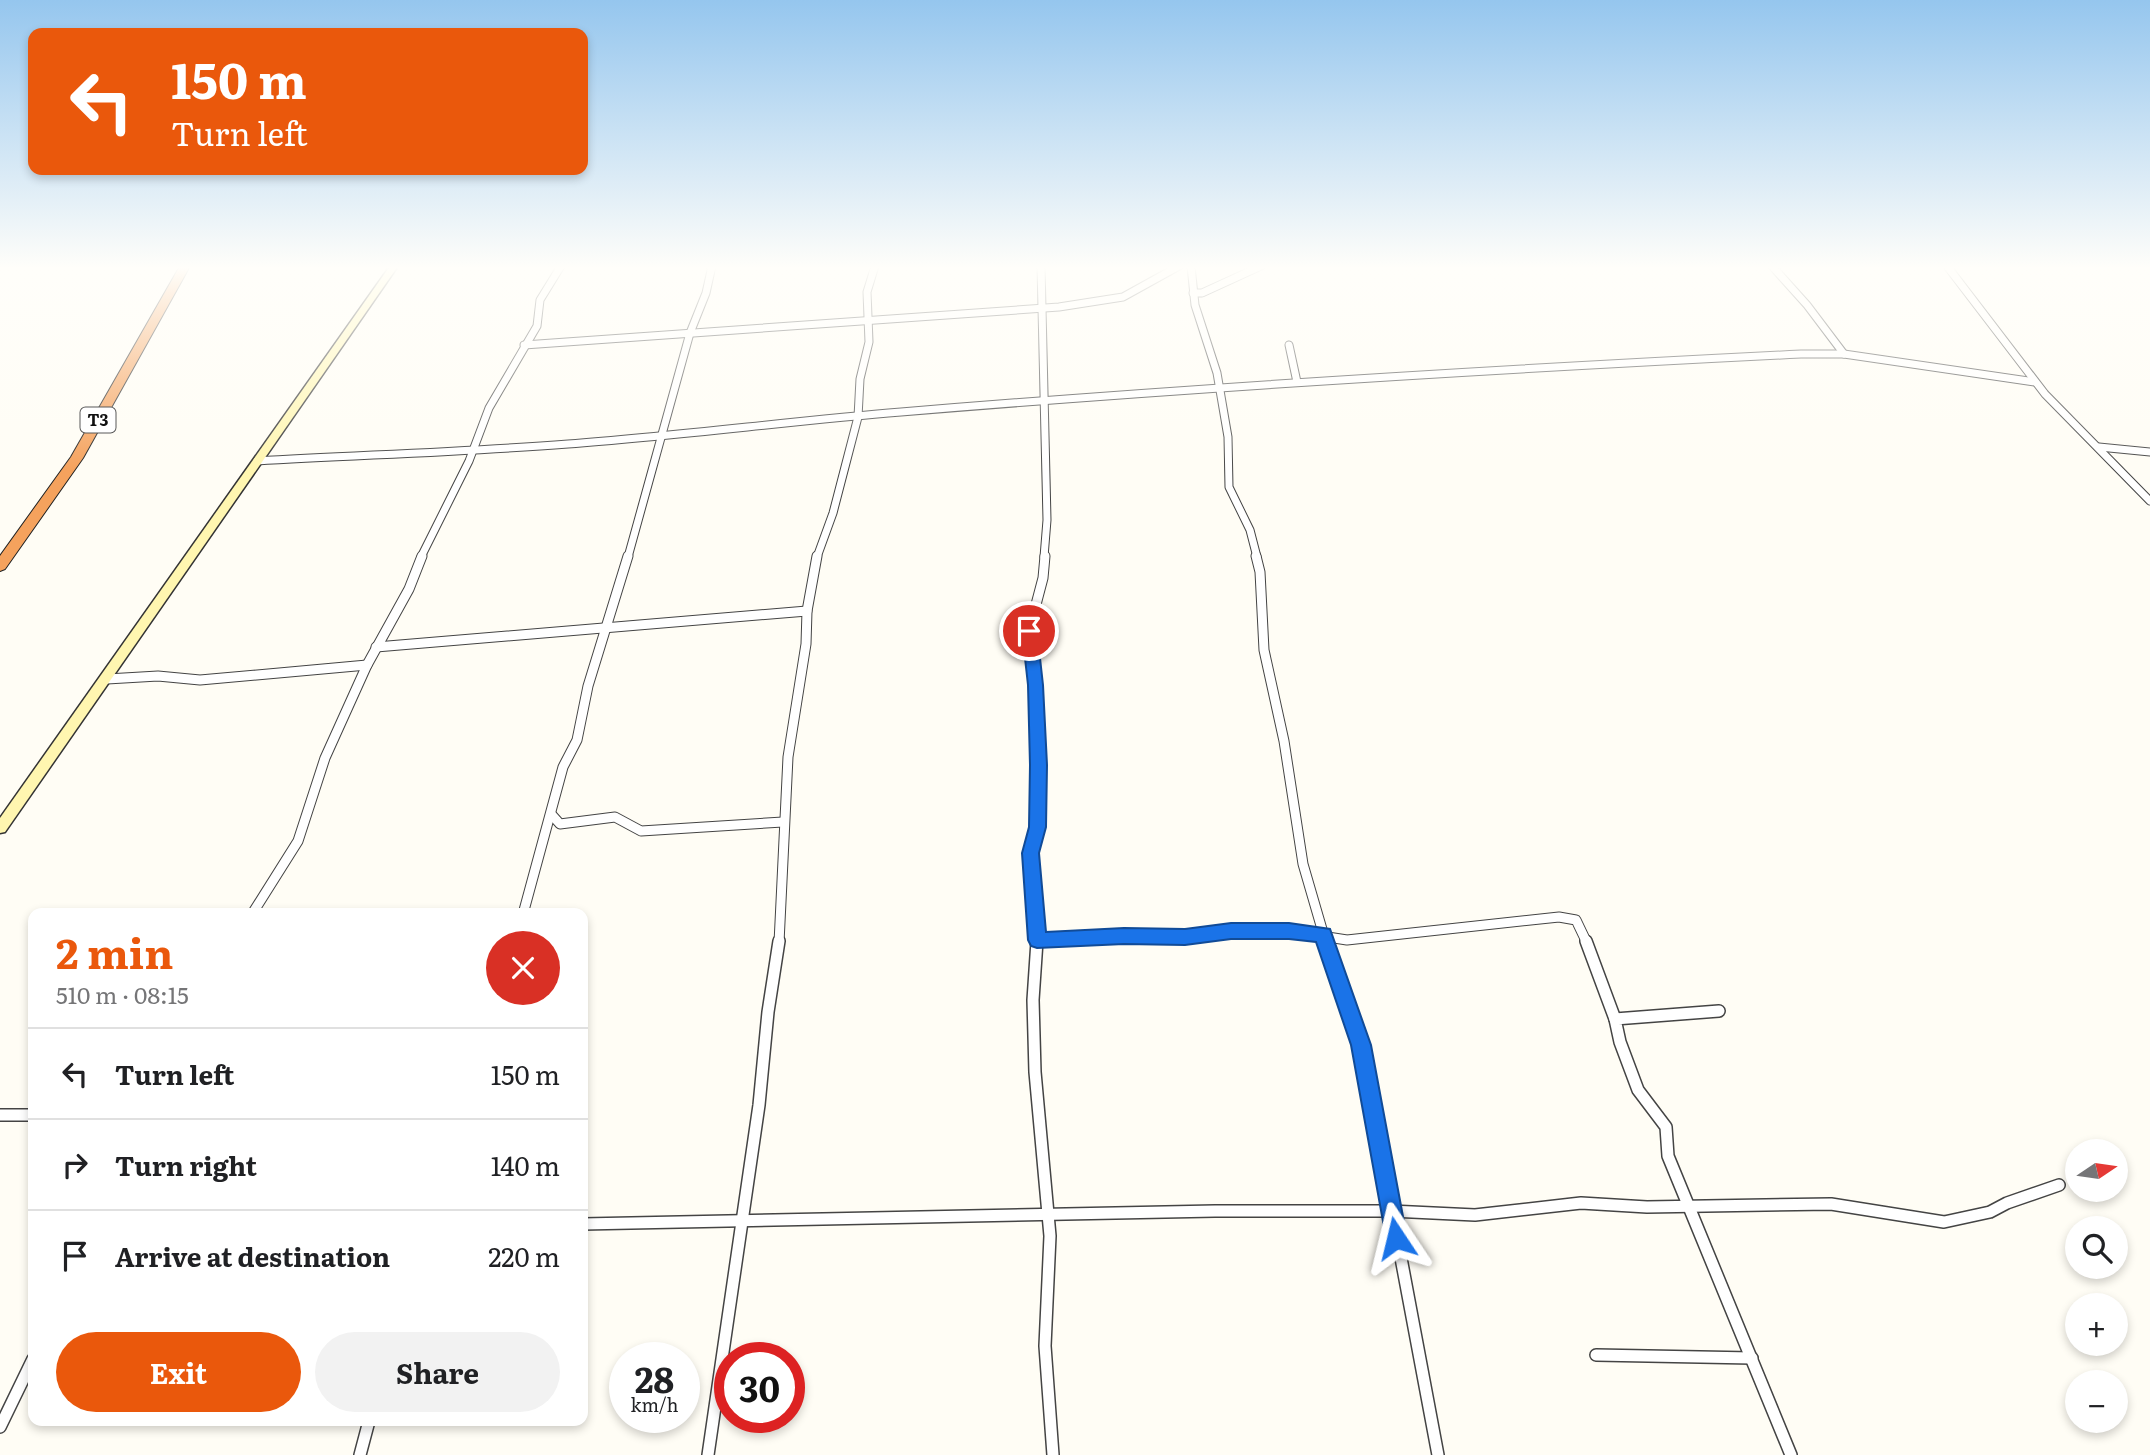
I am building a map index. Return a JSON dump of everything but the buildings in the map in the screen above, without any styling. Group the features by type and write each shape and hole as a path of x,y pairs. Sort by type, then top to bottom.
{"highway":[{"name":"T3","path":"0,566 77,458 147,334"}],"street":[{"path":"0,828 107,679 346,334"},
{"path":"256,908 298,841 325,758 367,665 409,589 424,549 474,449 485,416 530,334"},
{"path":"524,345 678,334"},
{"path":"525,908 563,767 577,740 588,686 690,334"},
{"path":"708,1455 712,1413 729,1321 740,1222 759,1105 768,1012 779,947 788,757 806,644 807,611 818,551 833,513 858,417 860,379 869,334"},
{"path":"1043,334 1046,559 1029,631 1035,685 1038,765 1038,827 1030,853 1037,940 1035,1072 1050,1248 1045,1346 1053,1455"},
{"path":"1204,334 1217,373 1228,437 1229,487 1250,530 1257,559 1264,650 1284,741 1303,864 1323,935 1361,1045 1438,1455"},
{"path":"1829,334 1844,354"},
{"path":"1997,334 2035,382 2150,501"},
{"path":"1289,345 1297,382"},
{"path":"257,461 662,436 1044,402 1547,366 1844,354 2035,382"},
{"path":"2099,447 2150,452"},
{"path":"376,647 807,611"},
{"path":"107,679 158,676 200,680 367,665"},
{"path":"551,814 560,824 615,817 640,831 783,822"},
{"path":"1037,940 1124,936 1185,937 1231,931 1289,931 1348,940 1543,917 1571,919 1580,924 1638,1090 1666,1127 1666,1149 1791,1455"},
{"path":"1615,1019 1719,1011"},
{"path":"0,1115 28,1115"},
{"path":"588,1224 740,1222 883,1216 955,1218 1215,1210 1391,1211 1475,1216 1581,1203 1689,1206 1831,1204 1944,1222 1990,1212 2059,1185"},
{"path":"1596,1355 1752,1357"},
{"path":"0,1427 28,1369"},
{"path":"360,1455 368,1426"}],"route":[{"path":"1029,631 1035,685 1038,765 1038,827 1030,853 1037,940 1124,936 1185,937 1231,931 1289,931 1323,935 1361,1045 1396,1238"}]}
